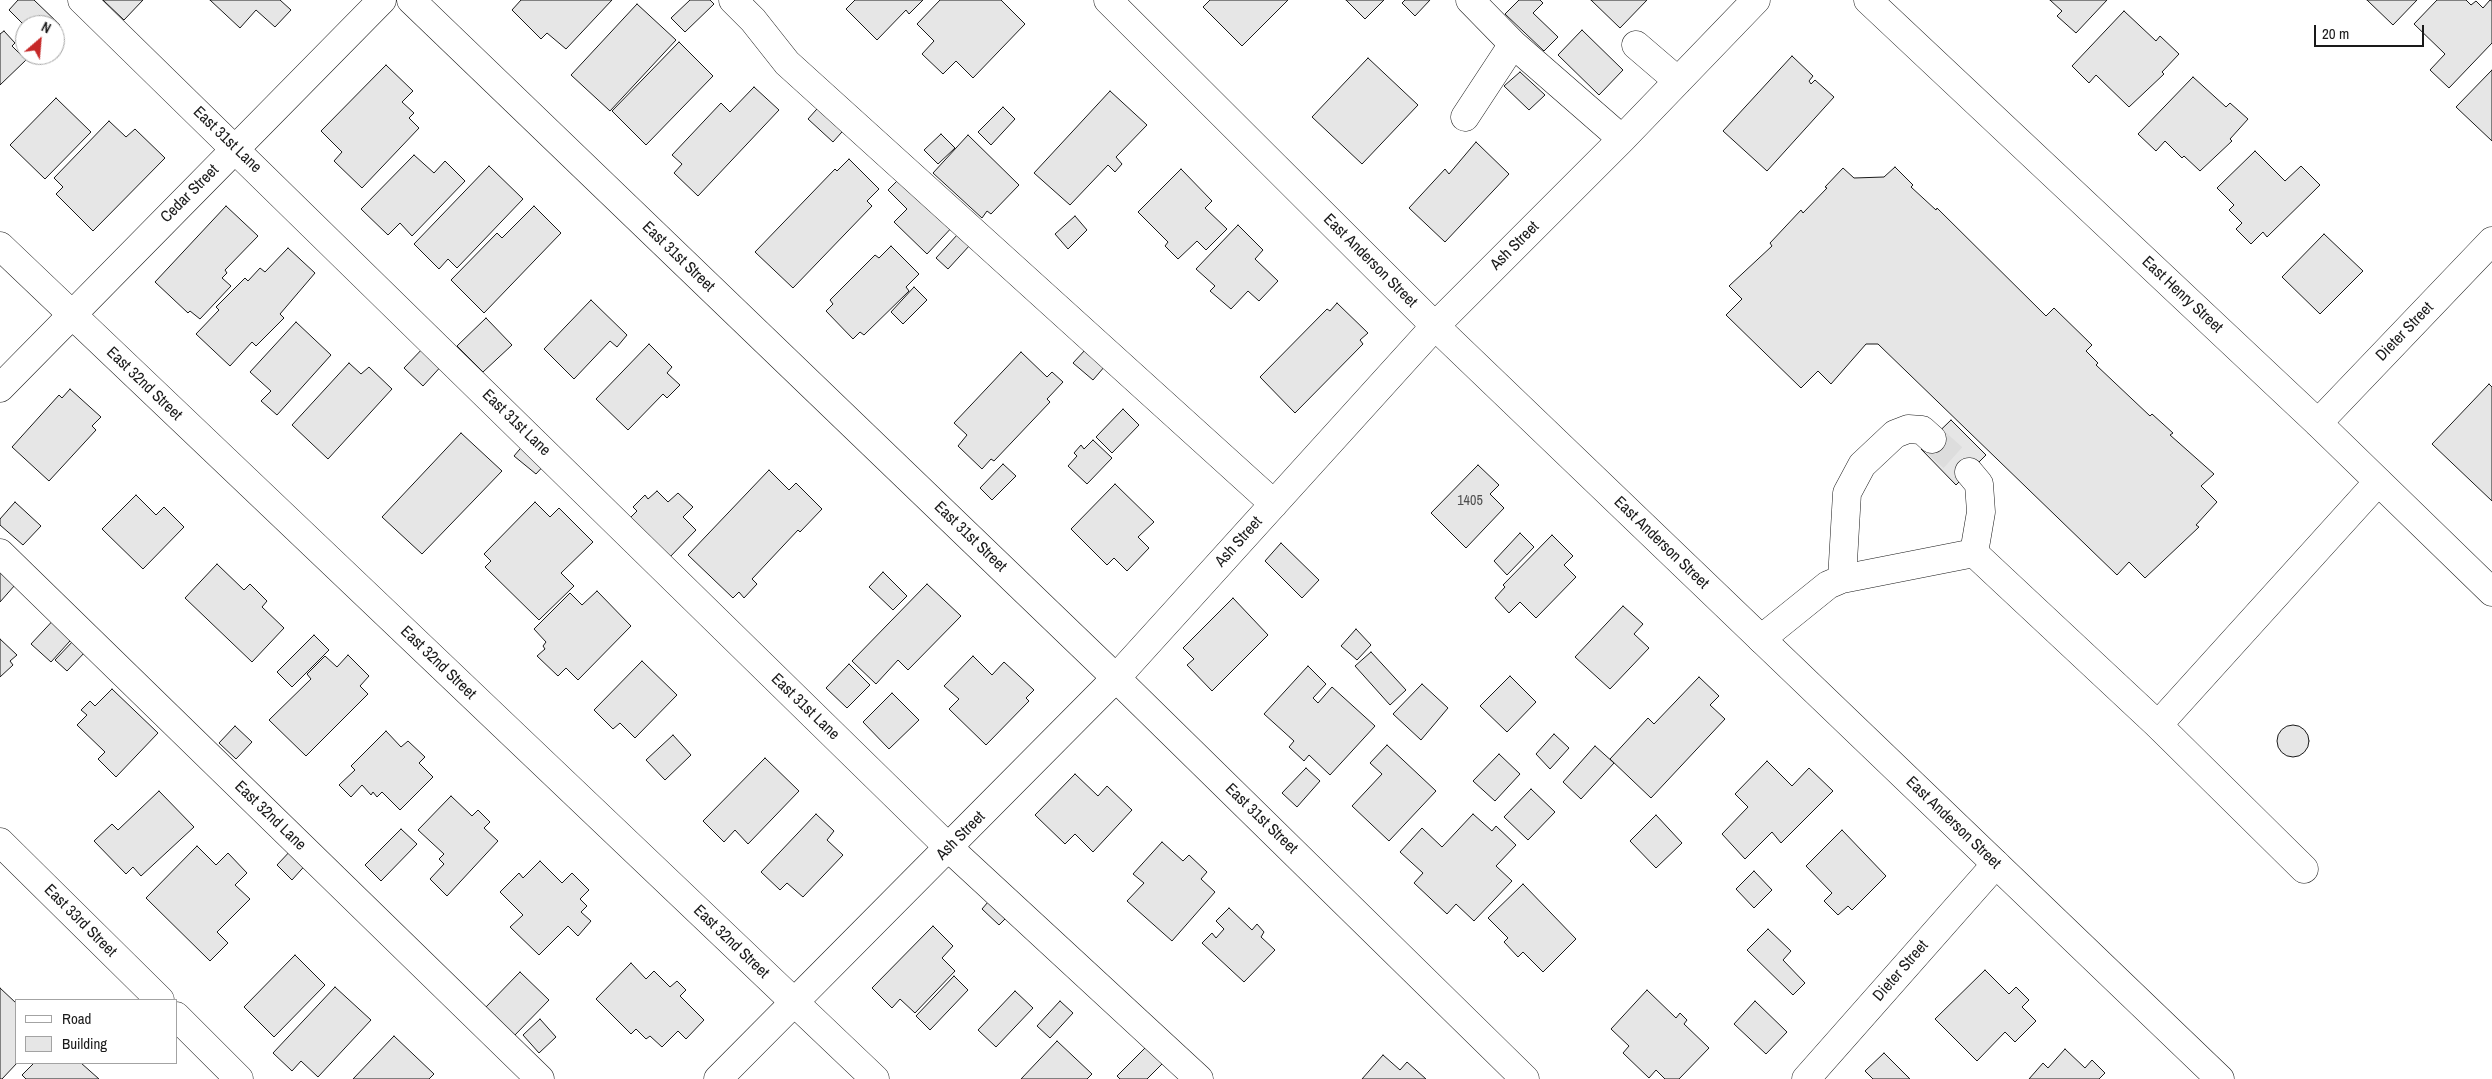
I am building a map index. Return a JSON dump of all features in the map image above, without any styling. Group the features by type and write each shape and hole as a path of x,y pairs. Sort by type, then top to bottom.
{"street":[{"name":"East 31st Lane","path":"82,0 236,148 949,848 1200,1079"},
{"name":"Cedar Street","path":"0,388 382,0"},
{"name":"East 31st Street","path":"411,0 1116,678 1525,1079"},
{"path":"733,0 753,20 787,63 1274,504"},
{"name":"East Anderson Street","path":"1108,0 1435,326 2220,1079"},
{"path":"1470,0 1513,44 1622,139"},
{"name":"Ash Street","path":"718,1079 796,1003 1116,678 1435,326 1622,139 1756,0"},
{"name":"East Henry Street","path":"1868,0 2318,423 2492,592"},
{"path":"1465,117 1513,44"},
{"path":"1636,45 1678,81"},
{"name":"Dieter Street","path":"2318,423 2492,241"},
{"name":"East 32nd Street","path":"0,246 875,1079"},
{"path":"1842,579 1848,492 1862,465 1895,434 1908,429 1922,430 1932,439"},
{"path":"1969,472 1979,484 1981,512 1974,553"},
{"path":"2158,725 2378,482"},
{"name":"East 32nd Lane","path":"0,553 540,1079"},
{"path":"1761,639 1828,585 1842,579 1974,553"},
{"path":"1974,553 2158,725 2304,869"},
{"name":"East 33rd Street","path":"0,842 159,999"},
{"name":"Dieter Street","path":"1806,1079 1996,864"},
{"path":"178,1018 240,1079"}],"building":[{"path":"18,0 34,0 50,15 15,16 9,10"},
{"path":"103,0 143,0 124,20"},
{"path":"210,0 280,0 291,10 275,27 256,10 240,28"},
{"path":"521,0 612,0 566,49 547,33 541,39 512,10"},
{"path":"690,0 710,0 714,4 685,32 671,18"},
{"path":"855,0 923,0 909,14 906,10 877,40 846,9"},
{"path":"940,0 1001,0 1025,24 973,78 956,61 943,74 922,54 934,41 917,24"},
{"path":"1210,0 1288,0 1242,46 1203,7"},
{"path":"1346,0 1384,0 1365,19"},
{"path":"1405,0 1430,0 1415,16 1402,3"},
{"path":"1519,0 1540,0 1543,3 1533,13 1558,37 1544,51 1505,14"},
{"path":"1591,0 1647,0 1620,28"},
{"path":"2050,0 2107,0 2076,33 2057,16 2062,11"},
{"path":"2367,0 2417,0 2393,25"},
{"path":"2437,0 2466,0 2471,5 2476,1 2483,8 2490,0 2492,1 2492,43 2449,88 2430,70 2445,54 2414,24"},
{"path":"637,4 676,40 610,111 571,75"},
{"path":"2124,11 2156,41 2160,36 2179,54 2162,72 2164,74 2129,107 2096,75 2089,83 2072,66"},
{"path":"1582,30 1623,70 1599,95 1558,55"},
{"path":"4,31 15,43 12,46 15,49 15,65 21,65 0,85 0,34"},
{"path":"679,42 713,76 646,145 612,111"},
{"path":"1792,56 1813,76 1809,81 1811,84 1815,80 1834,97 1767,171 1723,131"},
{"path":"1368,58 1418,105 1362,164 1312,117"},
{"path":"386,65 413,91 402,102 414,113 409,118 419,128 362,188 334,161 342,152 321,131"},
{"path":"2492,70 2492,141 2456,107"},
{"path":"1520,72 1545,95 1529,110 1504,86"},
{"path":"2193,77 2226,107 2230,103 2248,119 2230,139 2232,141 2200,171 2184,156 2182,158 2165,141 2156,151 2138,134"},
{"path":"754,87 779,110 698,196 674,173 682,164 672,155 721,103 730,112"},
{"path":"1110,91 1147,125 1116,157 1122,164 1115,172 1108,165 1070,205 1034,173"},
{"path":"56,98 91,132 45,179 10,145"},
{"path":"824,101 849,124 833,142 808,119"},
{"path":"1003,107 1015,119 991,145 978,132"},
{"path":"109,121 126,137 135,129 165,158 93,231 56,194 63,187 54,178"},
{"path":"941,134 955,148 938,164 924,150"},
{"path":"968,135 1019,185 991,214 987,211 982,218 933,173"},
{"path":"1476,142 1509,174 1445,242 1409,208 1445,169 1449,174"},
{"path":"2255,151 2285,181 2301,166 2320,185 2267,237 2263,232 2251,244 2236,229 2242,223 2229,210 2234,205 2217,188"},
{"path":"414,155 434,173 445,161 465,181 412,236 400,223 388,235 361,209"},
{"path":"849,159 879,189 867,201 872,206 793,288 755,252 835,169 837,171"},
{"path":"489,166 523,199 457,268 448,259 439,269 414,244"},
{"path":"1895,167 1913,185 1911,187 1936,210 1937,208 2046,316 2054,308 2092,345 2086,351 2098,363 2096,365 2150,416 2152,414 2173,433 2170,435 2214,474 2201,486 2217,502 2196,525 2199,527 2145,578 2129,562 2117,575 1878,344 1866,344 1831,384 1818,371 1801,388 1726,315 1742,299 1729,286 1772,246 1770,243 1801,210 1803,213 1843,168 1854,178 1884,177"},
{"path":"1181,169 1212,201 1205,208 1227,229 1206,250 1197,241 1178,259 1165,246 1168,242 1138,212"},
{"path":"904,174 955,224 927,254 894,222 907,209 888,190"},
{"path":"226,206 258,236 225,270 227,273 222,278 231,286 200,319 190,311 188,313 155,282"},
{"path":"534,206 561,233 484,313 451,280 497,233 502,238"},
{"path":"1075,216 1087,230 1068,249 1055,234"},
{"path":"1238,225 1263,250 1255,259 1278,281 1259,301 1248,291 1231,309 1210,291 1215,286 1196,269"},
{"path":"958,234 970,245 948,269 936,258"},
{"path":"2324,234 2363,271 2320,314 2282,277"},
{"path":"891,246 919,274 906,287 909,291 864,335 860,332 853,339 826,311 833,304 830,300 875,255 879,258"},
{"path":"288,248 315,273 280,314 284,318 256,346 252,342 230,366 196,334 219,310 216,307 245,278 248,281 260,268 265,272"},
{"path":"914,287 927,300 903,324 891,312"},
{"path":"591,300 627,335 617,347 610,341 574,379 544,349"},
{"path":"1337,303 1368,333 1360,340 1363,344 1295,413 1260,377 1327,309 1330,311"},
{"path":"486,318 512,345 483,372 457,346"},
{"path":"296,322 331,355 277,415 261,401 271,391 250,372"},
{"path":"649,344 672,367 667,373 680,385 667,398 663,394 628,430 596,399"},
{"path":"426,345 445,362 423,386 404,368"},
{"path":"1086,349 1105,366 1093,380 1073,363"},
{"path":"1021,352 1047,377 1052,372 1063,382 1047,399 1050,402 994,461 991,459 982,469 958,446 967,435 954,423"},
{"path":"349,363 361,374 369,367 392,389 328,459 292,425"},
{"path":"2489,384 2492,387 2492,501 2432,444"},
{"path":"70,389 101,417 92,426 96,430 49,481 12,447 59,395 62,398"},
{"path":"1123,409 1139,425 1112,453 1096,437"},
{"path":"1951,420 1986,455 1956,485 1921,449"},
{"path":"461,433 502,471 422,554 382,517"},
{"path":"1093,440 1112,458 1087,484 1068,466 1077,456 1074,453 1081,445 1084,449"},
{"path":"525,443 547,462 536,474 514,456"},
{"path":"1003,464 1016,476 992,500 980,488"},
{"path":"1478,465 1499,485 1490,494 1504,508 1466,548 1431,513"},
{"path":"769,470 789,490 796,483 822,509 800,532 798,530 752,579 757,584 744,598 739,592 733,598 688,555"},
{"path":"1115,484 1154,522 1138,537 1149,548 1127,571 1114,558 1107,565 1071,529"},
{"path":"657,491 668,502 678,493 693,507 683,517 696,530 668,559 628,520 637,511 633,507 645,495 648,499"},
{"path":"136,495 156,515 164,507 184,527 143,569 102,529"},
{"path":"15,502 41,526 23,545 0,525 0,519"},
{"path":"535,502 550,517 559,508 593,542 561,573 574,586 539,620 485,567 491,561 484,554"},
{"path":"1520,533 1534,547 1507,575 1494,561"},
{"path":"1552,535 1573,556 1564,565 1576,577 1536,618 1520,602 1509,613 1495,598 1505,587 1503,585"},
{"path":"1281,543 1319,580 1302,598 1265,561"},
{"path":"217,564 244,590 250,584 267,601 262,607 284,628 252,662 185,598"},
{"path":"0,572 15,585 0,602"},
{"path":"883,572 907,596 893,610 869,587"},
{"path":"927,584 961,616 908,670 898,660 876,684 852,661"},
{"path":"597,591 631,626 578,680 566,668 558,676 537,656 545,649 543,646 546,642 534,629 570,593 582,605"},
{"path":"1233,598 1268,635 1212,691 1187,665 1194,659 1183,648"},
{"path":"1623,606 1643,624 1634,634 1649,648 1610,689 1575,657"},
{"path":"59,614 78,632 51,662 31,644"},
{"path":"1356,629 1371,645 1357,660 1341,646"},
{"path":"314,635 329,650 292,687 277,672"},
{"path":"0,639 17,655 10,661 13,665 0,677"},
{"path":"74,640 86,651 67,671 55,660"},
{"path":"1371,652 1406,690 1390,705 1355,666"},
{"path":"348,655 369,676 360,686 368,694 306,756 269,720 311,679 307,674 325,656 337,667"},
{"path":"973,656 992,675 1004,662 1034,690 1026,698 1029,701 986,745 949,709 959,699 944,686"},
{"path":"642,661 677,695 635,738 620,723 613,729 594,710"},
{"path":"849,664 870,685 847,708 826,688"},
{"path":"1308,666 1326,684 1313,698 1318,703 1332,687 1375,726 1330,775 1309,755 1304,761 1289,747 1294,741 1264,714"},
{"path":"1510,676 1536,702 1507,732 1480,706"},
{"path":"1699,677 1719,696 1710,705 1725,719 1651,798 1610,759 1648,718 1654,724"},
{"path":"1422,684 1448,708 1421,740 1393,714"},
{"path":"112,689 158,733 116,777 98,759 105,752 77,725 87,715 81,710 90,701 95,706"},
{"path":"892,693 919,720 889,749 863,722"},
{"path":"2293,725 2305,729 2309,741 2305,753 2293,757 2281,753 2277,741 2281,729"},
{"path":"235,726 252,742 236,759 219,743"},
{"path":"386,731 401,747 408,741 425,757 419,763 433,777 400,810 382,792 377,797 373,792 371,795 362,785 351,797 339,785 355,770 351,766"},
{"path":"1554,734 1569,748 1550,769 1536,754"},
{"path":"673,735 691,755 665,780 646,760"},
{"path":"1387,745 1436,791 1389,841 1352,806 1382,774 1370,763"},
{"path":"1595,746 1614,763 1581,799 1563,782"},
{"path":"1499,754 1520,774 1495,801 1473,781"},
{"path":"765,758 799,791 748,844 735,830 724,842 703,821"},
{"path":"1767,761 1792,786 1809,768 1833,791 1781,843 1772,832 1745,859 1722,834 1748,807 1735,794"},
{"path":"1306,768 1320,781 1297,807 1282,793"},
{"path":"1075,774 1098,796 1107,786 1132,810 1093,852 1075,834 1065,844 1035,815"},
{"path":"1531,789 1555,812 1528,840 1504,817"},
{"path":"159,791 194,827 141,876 133,867 126,874 94,841 112,824 118,830"},
{"path":"451,796 472,816 478,810 490,822 484,828 498,841 447,896 430,879 444,864 439,859 444,854 418,830"},
{"path":"816,814 834,831 827,840 843,855 803,897 787,883 780,890 761,872"},
{"path":"1473,814 1492,831 1496,826 1516,845 1496,866 1512,881 1474,921 1456,904 1447,914 1414,883 1423,873 1400,852 1422,828 1442,847"},
{"path":"1656,815 1682,843 1656,868 1630,841"},
{"path":"401,829 417,844 381,881 365,865"},
{"path":"1842,830 1886,876 1852,910 1848,906 1838,915 1824,901 1832,893 1806,866"},
{"path":"1162,842 1183,861 1189,855 1207,872 1201,879 1215,892 1172,941 1127,901 1144,883 1133,874"},
{"path":"197,846 216,865 228,853 247,873 235,885 250,899 217,932 228,943 210,961 146,898"},
{"path":"294,847 309,861 292,880 277,865"},
{"path":"540,861 562,883 572,873 589,890 580,899 587,906 581,912 591,921 578,936 568,926 539,955 510,927 523,915 500,892 519,873 523,878"},
{"path":"1754,871 1772,890 1754,908 1736,889"},
{"path":"1523,884 1576,939 1543,972 1523,952 1518,957 1504,942 1508,938 1488,918"},
{"path":"994,895 1012,912 999,925 982,909"},
{"path":"1229,908 1252,930 1257,924 1264,932 1261,937 1275,950 1244,982 1202,943 1212,933 1216,938 1224,929 1216,921"},
{"path":"933,926 953,946 942,958 955,971 915,1013 900,999 892,1008 872,988"},
{"path":"1768,929 1791,951 1783,960 1805,983 1793,995 1747,950"},
{"path":"295,955 325,985 274,1037 244,1007"},
{"path":"631,963 646,979 654,971 670,987 677,981 686,990 680,996 704,1020 686,1039 678,1031 662,1047 650,1036 646,1039 636,1029 631,1034 596,999"},
{"path":"1985,970 2009,994 2016,987 2029,1000 2022,1007 2036,1021 2015,1042 2005,1032 1977,1061 1935,1019"},
{"path":"520,972 549,1000 514,1036 485,1008"},
{"path":"954,976 968,990 930,1030 916,1016"},
{"path":"335,987 371,1020 318,1077 301,1061 292,1071 273,1053"},
{"path":"0,988 15,1002 16,1064 0,1079"},
{"path":"1647,990 1676,1018 1680,1013 1687,1020 1684,1024 1709,1048 1679,1079 1665,1079 1656,1070 1649,1078 1623,1053 1629,1046 1611,1029"},
{"path":"1015,991 1033,1008 996,1047 978,1030"},
{"path":"1060,1001 1073,1013 1050,1038 1037,1026"},
{"path":"1755,1001 1787,1032 1766,1054 1734,1024"},
{"path":"540,1019 556,1037 539,1053 523,1035"},
{"path":"394,1036 434,1074 429,1079 353,1079"},
{"path":"1057,1041 1092,1074 1087,1079 1021,1079"},
{"path":"1148,1045 1165,1061 1147,1079 1120,1079 1117,1076"},
{"path":"2065,1049 2085,1068 2092,1060 2105,1073 2099,1079 2029,1079 2043,1063 2048,1068"},
{"path":"1884,1053 1910,1079 1873,1079 1865,1071"},
{"path":"1383,1055 1400,1070 1407,1062 1426,1079 1362,1079"},
{"path":"33,1064 82,1064 99,1079 26,1079 22,1075"}],"tunnel":[{"path":"1932,439 1969,472"}]}
